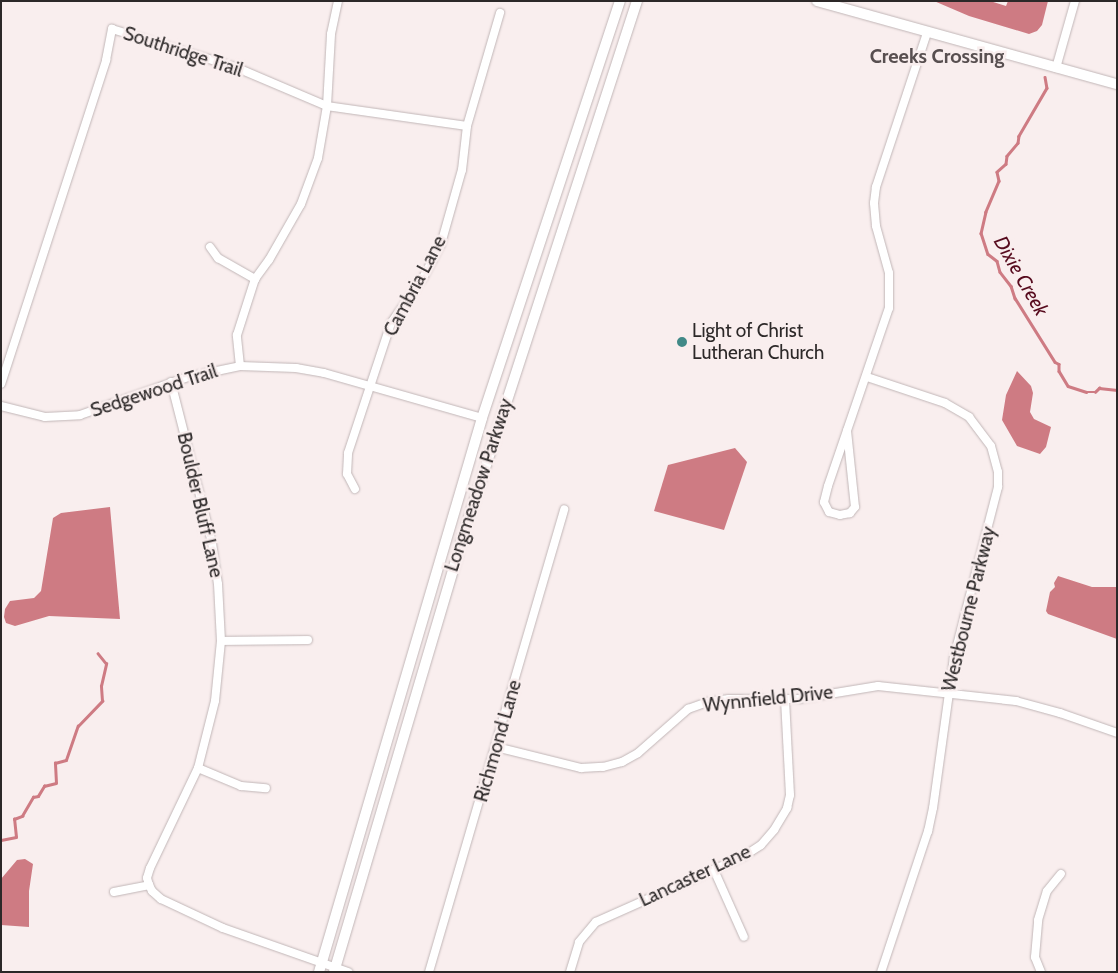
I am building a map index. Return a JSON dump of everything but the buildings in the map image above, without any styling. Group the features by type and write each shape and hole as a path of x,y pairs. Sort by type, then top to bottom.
{"street":[{"path":"240,366 237,335 255,279 269,260 301,204 314,173 327,106 331,34 338,1"},
{"name":"Longmeadow Parkway","path":"320,967 482,418 620,1"},
{"name":"Longmeadow Parkway","path":"335,970 460,542 637,1"},
{"path":"817,1 1117,84"},
{"path":"1056,68 1075,1"},
{"name":"Cambria Lane","path":"355,489 347,474 348,453 369,385 391,324 424,276 441,244 462,170 466,126 500,13"},
{"name":"Southridge Trail","path":"1,384 106,60 112,30 234,68 327,106 466,126"},
{"path":"847,431 855,507 850,513 840,515 829,512 824,502 847,431 889,308 889,273 876,226 874,204 876,188 927,32"},
{"path":"210,247 218,258 255,279"},
{"name":"Sedgewood Trail","path":"1,406 45,417 80,415 171,382 240,366 296,368 369,385 482,418"},
{"name":"Westbourne Parkway","path":"867,376 945,403 969,417 985,436 995,458 998,487 995,505 954,657 930,823 881,972"},
{"name":"Boulder Bluff Lane","path":"149,885 150,868 198,768 215,701 221,641 218,584 212,543 171,382"},
{"name":"Richmond Lane","path":"429,972 564,509"},
{"path":"221,641 308,640"},
{"name":"Wynnfield Drive","path":"496,746 581,768 603,767 622,762 638,754 688,709 706,702 729,699 785,700 878,686 948,692 1016,701 1060,713 1117,733"},
{"name":"Lancaster Lane","path":"570,972 579,942 596,922 714,870 762,845 774,830 786,808 790,795 791,777 785,700"},
{"path":"198,768 241,786 266,788"},
{"path":"714,870 744,937"},
{"path":"1041,972 1035,958 1038,920 1047,891 1061,874"},
{"path":"114,892 149,885 161,899 186,912 320,967 348,972"}],"shaded area":[{"path":"934,1 990,1 1006,6 1008,1 1048,1 1042,25 1037,31 1029,34 969,16"},
{"path":"1017,371 1031,386 1033,393 1030,412 1034,419 1051,427 1046,447 1040,454 1017,446 1002,420 1006,395"},
{"path":"735,448 747,462 724,530 654,511 668,465"},
{"path":"110,507 120,619 49,616 15,626 6,623 4,617 5,609 10,601 34,598 41,591 53,518 61,513"},
{"path":"1058,576 1092,587 1117,587 1117,639 1048,614 1046,611 1050,592 1055,587 1054,583"},
{"path":"25,859 33,864 29,891 29,927 1,925 1,879 17,860"}],"waterway":[{"name":"Dixie Creek","path":"1045,77 1047,88 1019,136 1018,143 1007,156 1006,164 997,172 999,181 986,212 981,233 988,254 997,261 1000,272 1011,286 1015,298 1055,362 1059,364 1059,371 1068,386 1086,392 1095,392 1099,388 1117,390"},
{"path":"1,840 16,837 14,819 22,816 33,797 38,796 44,786 56,783 55,763 66,760 78,726 102,701 101,686 106,664 98,654"}],"place":[{"name":"Light of Christ Lutheran Church","path":"682,342"}],"district":[{"name":"Creeks Crossing","path":"937,56"}]}
